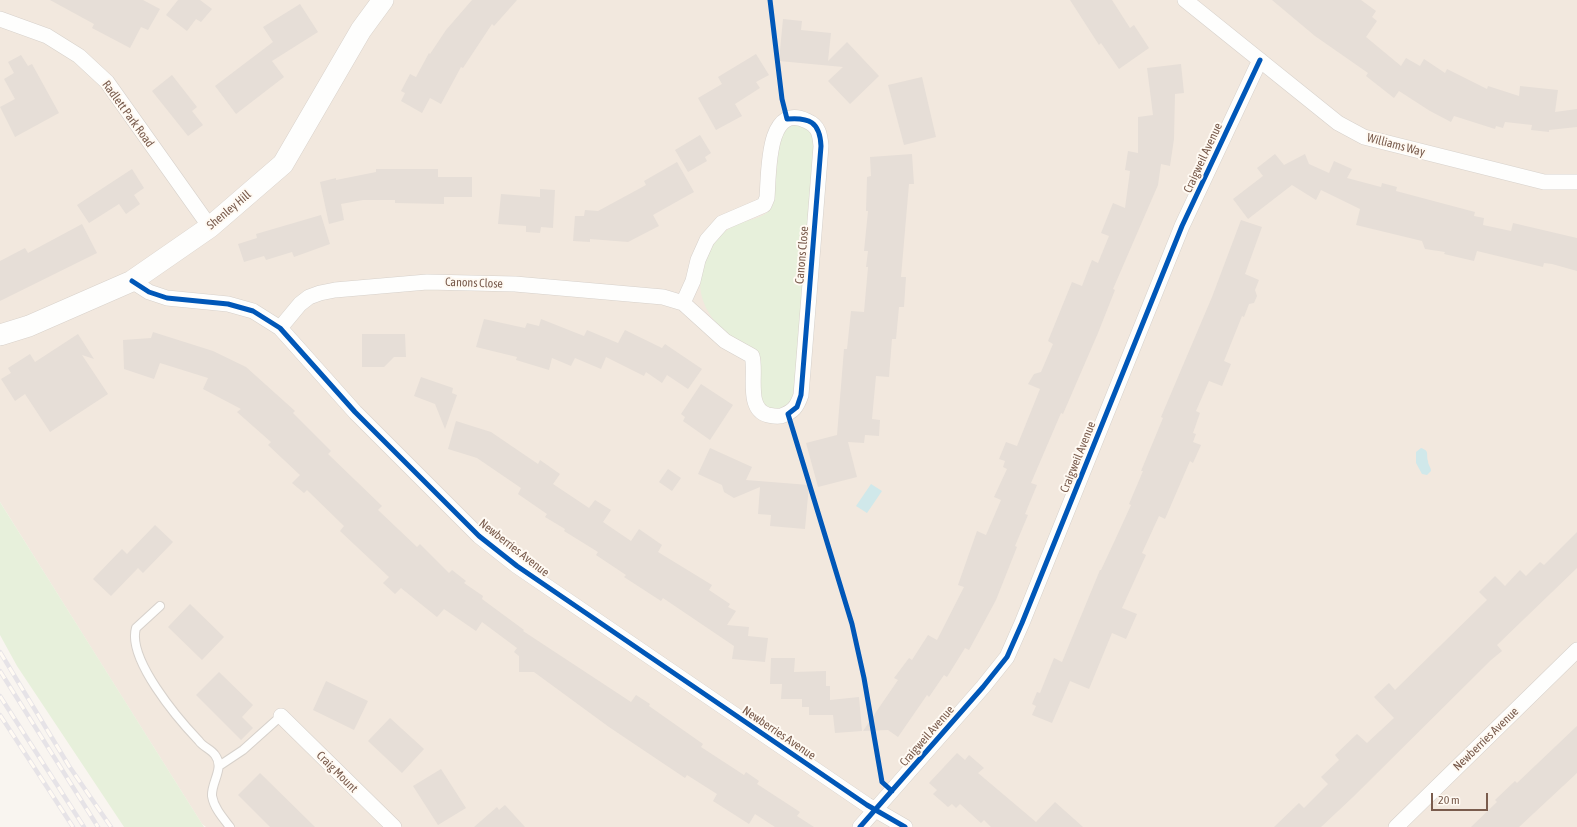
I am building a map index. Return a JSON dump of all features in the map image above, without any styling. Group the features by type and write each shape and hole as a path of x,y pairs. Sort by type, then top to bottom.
{"street":[{"name":"Shenley Hill","path":"0,335 29,326 132,281 210,227 282,164 361,30 383,0"},
{"name":"Williams Way","path":"1185,0 1338,123 1364,137 1544,182 1577,182"},
{"name":"Radlett Park Road","path":"0,19 47,36 79,56 106,82 210,227"},
{"name":"Craigweil Avenue","path":"860,827 983,687 1007,657 1182,226 1260,60"},
{"name":"Canons Close","path":"280,328 300,304 309,297 320,293 335,290 426,282 530,286 663,297 682,303 726,341 752,356 754,363 753,392 755,403 764,414 777,417 788,414 797,407 801,395 821,146 820,133 812,123 801,118 787,119 779,125 773,137 767,198 764,205 722,223 707,240 698,260 693,281 682,303"},
{"name":"Newberries Avenue","path":"132,281 149,292 167,298 228,304 253,311 280,328 355,412 479,536 517,566 875,810 905,827"},
{"name":"Newberries Avenue","path":"1396,827 1577,650"},
{"name":"Craig Mount","path":"281,716 394,827"}],"lane":[{"path":"160,606 136,628 134,643 143,666 169,707 200,743 214,754 219,766"},
{"path":"230,827 214,804 212,796 212,789 219,766 243,750 281,716"}],"shaded area":[{"path":"0,0 1577,0 1577,827 206,827 202,824 0,502"}],"green space":[{"path":"797,124 810,129 815,141 795,393 793,398 786,406 776,409 767,406 760,396 759,384 761,365 757,353 731,336 714,320 703,300 700,289 700,281 710,251 721,235 730,228 766,214 770,210 773,204 780,136 784,129"},
{"path":"0,502 204,827 124,827 17,666 0,635"}],"water":[{"path":"1421,448 1427,452 1431,470 1427,475 1422,474 1416,463 1416,452"},
{"path":"871,484 882,491 867,513 856,506"}],"building":[{"path":"50,0 143,0 160,9 148,30 141,27 130,48 92,28 94,24"},
{"path":"178,0 200,0 212,9 201,22 196,19 187,31 166,15"},
{"path":"472,0 517,0 494,26 492,24 463,68 461,67 441,104 430,98 422,113 401,101 405,93 401,91 410,74 416,77 429,53 430,54 446,30"},
{"path":"1070,0 1112,0 1130,28 1134,25 1149,48 1119,69 1101,43 1099,45"},
{"path":"1272,0 1361,0 1376,11 1372,17 1377,21 1366,37 1401,66 1406,58 1420,66 1424,59 1445,73 1447,69 1487,89 1488,86 1519,96 1520,86 1558,90 1555,112 1577,109 1577,127 1549,130 1549,132 1531,130 1532,125 1505,122 1503,128 1496,126 1495,129 1454,116 1451,122 1430,111 1399,91 1394,98 1366,76 1368,73 1315,36"},
{"path":"300,4 318,32 272,61 284,77 236,114 215,86 273,42 263,27"},
{"path":"783,19 802,21 801,30 831,33 828,61 847,42 879,76 850,104 828,81 843,67 779,61"},
{"path":"756,54 769,75 756,82 760,88 735,104 742,116 716,130 698,98 722,84 718,77"},
{"path":"21,55 28,66 32,64 59,113 15,137 0,107 15,99 4,79 14,73 8,62"},
{"path":"1181,64 1184,93 1175,94 1174,139 1170,166 1161,164 1158,185 1113,289 1115,290 1098,333 1031,483 1037,485 1025,514 1028,515 1015,546 1017,547 996,600 969,650 965,648 947,677 944,675 929,697 927,695 898,737 888,730 863,731 898,680 894,678 909,658 912,660 928,635 937,640 964,587 958,585 977,531 986,535 1001,500 994,497 1007,469 1003,467 1005,461 999,459 1006,442 1017,446 1040,389 1028,384 1034,374 1041,372 1053,344 1048,341 1072,282 1082,286 1092,260 1098,263 1109,236 1101,233 1113,203 1125,208 1130,171 1125,170 1128,151 1138,153 1138,117 1153,115 1147,68"},
{"path":"172,75 197,107 192,111 203,125 188,136 152,91"},
{"path":"922,77 936,137 904,145 888,85"},
{"path":"700,135 711,153 705,157 707,161 688,172 675,150"},
{"path":"912,154 914,184 909,184 901,277 906,277 904,307 899,307 896,339 892,339 889,377 876,376 872,419 880,420 879,436 865,435 864,443 848,442 857,477 818,487 806,443 837,435 844,349 847,349 851,311 864,312 868,251 864,251 868,211 866,211 867,177 871,176 870,157"},
{"path":"1275,154 1284,165 1305,154 1309,164 1329,173 1334,161 1352,169 1347,178 1381,187 1382,183 1397,187 1396,191 1475,212 1474,216 1484,218 1483,225 1511,231 1513,223 1577,238 1577,271 1544,263 1543,267 1477,251 1474,261 1444,254 1445,252 1425,249 1422,241 1356,225 1360,209 1321,190 1316,200 1292,185 1248,219 1233,199 1263,176 1257,168"},
{"path":"677,162 694,192 653,215 659,226 628,242 590,239 590,242 573,241 575,216 584,216 585,210 598,211 646,185 644,181"},
{"path":"132,169 144,188 134,195 140,204 126,214 119,204 89,223 77,205"},
{"path":"376,169 438,169 438,177 472,177 472,197 444,197 444,204 395,203 395,200 363,200 341,204 344,220 329,224 320,182 376,172"},
{"path":"540,189 555,190 553,228 541,227 540,233 526,232 526,226 498,224 501,194 540,197"},
{"path":"321,215 330,244 294,257 292,252 266,260 264,256 244,262 238,244 257,238 256,234"},
{"path":"1241,220 1262,227 1245,274 1259,280 1255,290 1257,296 1254,303 1249,304 1244,317 1242,316 1224,361 1231,364 1222,386 1209,381 1196,411 1200,413 1193,433 1196,434 1193,442 1201,445 1193,463 1190,461 1165,519 1159,516 1142,553 1146,555 1122,608 1137,614 1126,639 1112,633 1089,689 1070,681 1052,723 1032,715 1036,706 1032,704 1037,692 1040,693 1054,658 1062,662 1100,570 1131,505 1129,504 1143,471 1141,471 1163,418 1161,417 1212,297"},
{"path":"82,224 97,253 0,301 0,261 25,248 28,253"},
{"path":"484,319 525,328 527,323 539,326 541,319 584,336 587,330 618,343 625,330 662,348 665,344 702,369 688,389 667,375 662,383 646,372 644,376 606,357 601,369 575,358 571,366 552,358 549,370 516,360 517,357 476,347"},
{"path":"153,332 213,351 246,367 295,411 293,413 331,451 328,454 382,506 378,510 417,547 420,544 449,573 452,570 466,581 464,583 483,596 482,599 524,630 523,631 631,702 636,695 650,704 649,706 703,744 701,747 744,775 746,772 759,781 757,784 800,812 797,816 814,827 775,827 755,814 749,824 713,801 717,794 687,775 685,778 609,727 534,672 519,672 519,656 514,652 517,648 482,622 476,631 444,609 437,617 401,588 395,594 383,583 389,577 340,531 344,526 307,490 304,493 292,483 300,475 268,445 271,442 237,412 241,409 203,389 208,378 160,363 154,379 124,369 123,340 151,338"},
{"path":"78,334 94,359 82,355 108,394 50,432 25,394 15,401 1,379 11,373 8,368 30,354 35,362"},
{"path":"362,334 405,334 406,357 394,357 384,367 362,367"},
{"path":"421,377 453,388 452,393 457,395 445,429 435,404 414,396"},
{"path":"701,384 733,405 710,440 683,421 685,417 681,414"},
{"path":"456,421 491,432 538,464 540,460 560,474 553,484 589,508 595,500 611,510 603,522 631,541 639,529 662,545 658,552 712,585 709,590 730,604 728,607 736,611 727,625 749,627 748,636 768,638 765,662 732,659 734,646 663,598 661,601 624,577 626,575 596,555 598,552 564,531 565,529 545,517 547,514 518,494 521,488 477,458 448,449"},
{"path":"710,448 752,467 746,480 809,485 805,529 770,526 771,515 758,514 760,487 734,498 724,492 722,485 698,474"},
{"path":"668,469 681,478 672,491 659,482"},
{"path":"155,525 173,542 143,573 138,568 111,596 93,579 122,549 127,554"},
{"path":"1577,532 1577,568 1497,645 1502,651 1491,660 1353,797 1321,827 1274,827 1299,803 1304,808 1328,784 1321,777 1339,760 1335,755 1357,734 1367,743 1394,718 1374,697 1389,683 1395,690 1487,600 1479,592 1495,576 1505,586 1520,570 1526,576 1540,562 1544,565"},
{"path":"190,604 224,637 202,660 168,627"},
{"path":"771,658 795,658 794,672 826,671 826,686 830,686 830,700 859,697 862,731 835,733 833,715 809,715 809,707 802,707 802,699 781,699 782,684 770,684"},
{"path":"219,672 253,705 242,717 253,728 241,740 196,695"},
{"path":"326,681 368,701 354,730 313,710"},
{"path":"390,718 424,749 402,773 368,741"},
{"path":"1577,726 1577,773 1519,827 1471,827 1497,802 1495,800 1515,781 1517,783"},
{"path":"957,753 965,760 969,755 984,768 978,773 1036,822 1055,802 1083,827 991,827 984,820 981,823 960,804 956,808 952,804 948,807 933,794 937,790 929,783"},
{"path":"441,769 466,808 438,825 413,786"},
{"path":"260,773 315,827 270,827 238,795"},
{"path":"505,805 525,827 474,827 497,807 499,810"}],"railway":[{"path":"0,652 69,766 111,827"},
{"path":"0,671 98,827"},
{"path":"0,696 84,827"},
{"path":"0,715 73,827"}],"cycle path":[{"path":"770,0 782,99 787,119 807,120 816,126 821,146 801,395 797,407 788,414 852,624 864,678 882,782 892,791"},
{"path":"860,827 983,687 1007,657 1182,226 1260,60"},
{"path":"132,281 149,292 167,298 228,304 253,311 280,328 355,412 479,536 517,566 867,805 905,827"}]}
